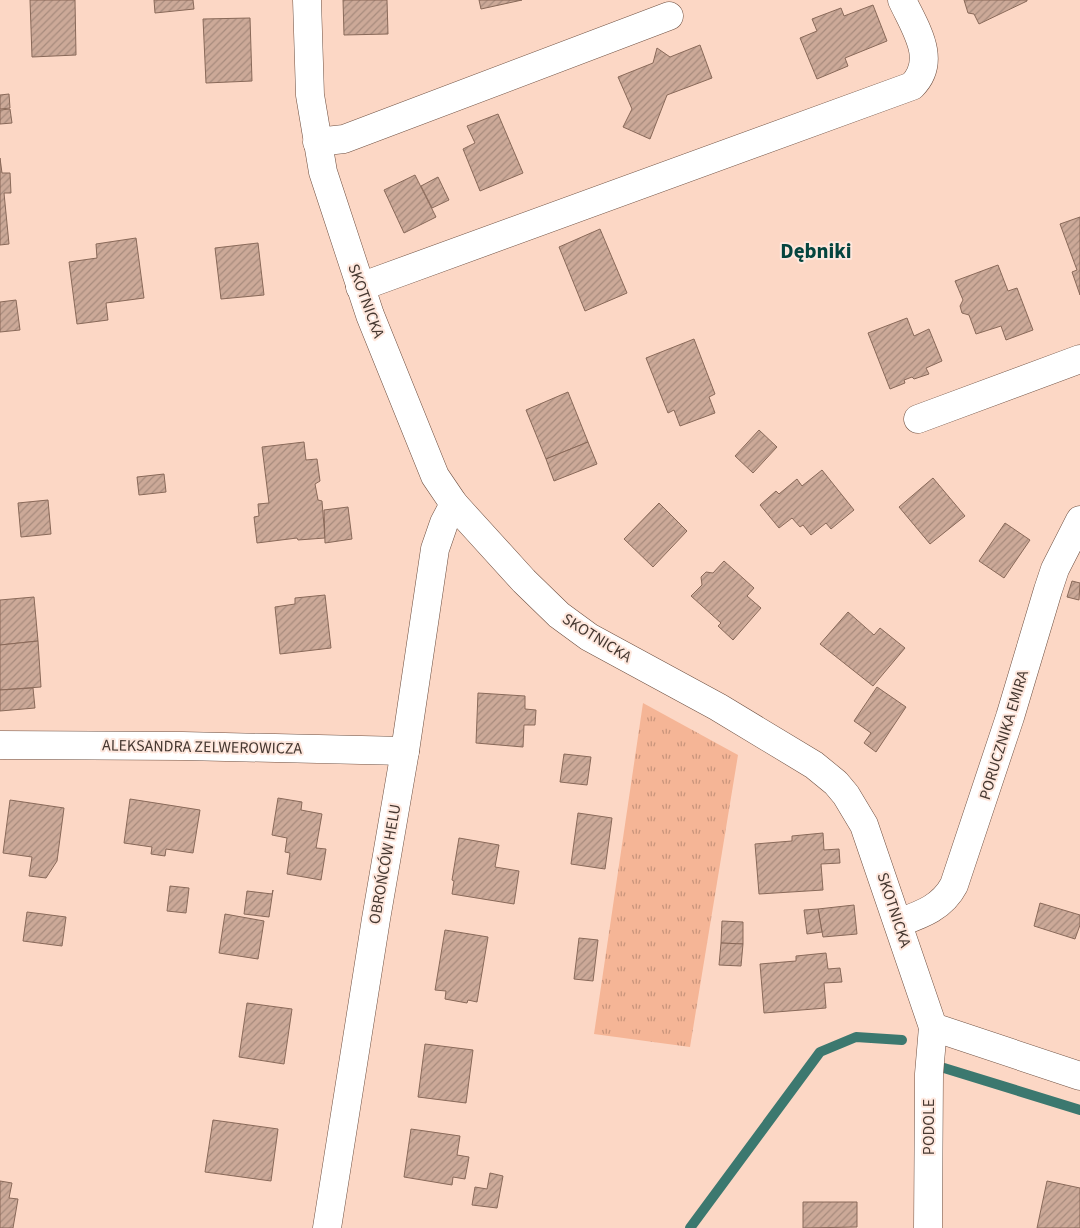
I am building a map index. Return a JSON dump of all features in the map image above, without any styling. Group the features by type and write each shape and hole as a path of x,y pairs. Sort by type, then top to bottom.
{"street":[{"name":"SKOTNICKA","path":"307,0 310,95 323,172 360,287 435,476 454,504 524,581 569,623 600,643 718,707 814,765 836,783 854,805 864,825 932,1027"},
{"path":"360,287 912,86 920,77 924,50 902,0"},
{"path":"317,142 344,139 668,16"},
{"path":"918,419 1080,359"},
{"name":"OBROŃCÓW HELU","path":"327,1228 376,919 405,751 435,549 444,523 454,504"},
{"name":"PORUCZNIKA EMIRA","path":"898,923 936,906 944,900 954,885 1010,717 1048,590 1080,520"},
{"name":"ALEKSANDRA ZELWEROWICZA","path":"0,745 183,746 405,751"},
{"path":"932,1027 1080,1076"},
{"name":"PODOLE","path":"928,1228 929,1074 932,1027"}],"green space":[{"path":"643,703 738,755 690,1047 594,1034"}],"building":[{"path":"30,0 75,0 76,55 32,57"},
{"path":"154,0 193,0 194,9 155,13"},
{"path":"343,0 387,0 388,34 344,35"},
{"path":"479,0 522,0 481,9"},
{"path":"964,0 1027,1 979,24 974,14 968,13"},
{"path":"873,5 887,41 845,58 848,66 817,79 800,38 817,31 812,19 841,8 844,16"},
{"path":"250,18 252,81 206,83 203,19"},
{"path":"700,45 712,78 667,95 650,139 623,127 632,109 618,77 653,63 657,48 670,57"},
{"path":"9,94 10,108 0,109 0,95"},
{"path":"10,109 12,123 0,124 0,110"},
{"path":"498,114 523,173 480,191 463,149 475,143 467,126"},
{"path":"0,158 2,173 10,173 11,193 4,193 9,244 0,245"},
{"path":"415,175 436,217 404,233 384,190"},
{"path":"438,177 449,200 432,208 421,186"},
{"path":"1080,217 1080,295 1072,272 1077,270 1060,224"},
{"path":"600,229 627,293 585,311 559,247"},
{"path":"136,238 144,298 106,303 108,320 77,324 69,262 97,258 96,244"},
{"path":"258,243 264,295 221,299 215,248"},
{"path":"998,265 1008,291 1017,288 1033,330 1006,340 1001,326 976,334 969,315 962,313 960,306 963,300 955,281"},
{"path":"16,300 20,330 0,332 0,302"},
{"path":"907,318 914,336 929,329 942,361 926,368 929,374 904,380 905,383 890,389 868,333"},
{"path":"694,339 715,394 709,397 715,413 680,426 674,410 668,413 646,358"},
{"path":"568,392 588,442 546,459 526,410"},
{"path":"759,430 777,447 753,473 735,456"},
{"path":"304,442 306,460 317,459 320,481 315,484 318,500 322,501 325,538 298,540 297,538 257,543 254,517 259,516 258,504 269,503 262,447"},
{"path":"588,442 597,464 554,481 546,459"},
{"path":"822,470 854,510 831,529 826,523 811,535 803,525 800,527 792,518 779,528 760,505 776,491 779,494 797,479 802,486"},
{"path":"164,474 166,492 139,495 137,477"},
{"path":"933,478 965,516 930,544 899,507"},
{"path":"48,500 51,534 21,537 18,503"},
{"path":"659,503 687,531 653,567 624,539"},
{"path":"348,507 352,539 325,543 324,510"},
{"path":"1005,523 1030,540 1004,578 979,561"},
{"path":"724,561 754,588 747,596 761,608 733,640 718,626 721,623 691,596 702,585 701,577 706,572 713,573"},
{"path":"1072,581 1080,583 1079,600 1067,597"},
{"path":"325,595 331,648 280,654 275,607 295,604 295,598"},
{"path":"34,597 38,641 0,645 0,600"},
{"path":"848,612 874,635 880,628 905,648 873,686 820,644"},
{"path":"38,641 41,687 0,690 0,645"},
{"path":"877,687 906,707 876,752 864,743 871,733 854,721"},
{"path":"33,688 35,708 0,711 0,690"},
{"path":"478,693 525,696 525,709 536,710 535,725 524,725 523,747 476,743"},
{"path":"564,754 591,757 587,785 560,782"},
{"path":"278,798 302,802 301,810 322,814 316,848 326,849 321,880 287,874 290,853 285,852 287,838 272,835"},
{"path":"130,799 200,810 193,853 166,849 165,856 151,854 152,847 124,843"},
{"path":"10,800 64,808 57,861 46,878 29,876 32,857 3,853"},
{"path":"578,813 612,818 605,869 571,864"},
{"path":"823,833 824,850 839,849 840,863 821,864 823,890 759,894 755,844 792,841 792,836"},
{"path":"459,838 499,845 495,867 519,871 514,904 452,894 454,881 452,880"},
{"path":"170,886 189,888 186,913 167,911"},
{"path":"273,890 269,917 244,914 247,891 272,894"},
{"path":"1040,903 1080,915 1080,925 1075,939 1034,926"},
{"path":"854,905 857,934 823,937 818,909"},
{"path":"818,909 822,932 807,934 804,910"},
{"path":"27,912 66,917 62,946 23,941"},
{"path":"225,914 264,921 258,959 219,953"},
{"path":"722,921 743,922 743,944 721,943"},
{"path":"445,930 488,937 477,1002 468,1000 467,1003 445,999 446,991 435,990"},
{"path":"579,938 598,940 593,981 574,979"},
{"path":"721,943 743,944 741,966 719,965"},
{"path":"826,953 828,969 840,968 842,982 824,983 826,1008 764,1013 760,964 796,961 796,956"},
{"path":"247,1003 292,1009 284,1064 239,1057"},
{"path":"425,1044 473,1050 466,1103 418,1097"},
{"path":"213,1120 278,1129 271,1181 205,1172"},
{"path":"411,1129 460,1136 457,1155 469,1157 465,1179 453,1177 452,1185 404,1177"},
{"path":"490,1173 503,1176 497,1208 472,1205 475,1187 487,1189"},
{"path":"0,1181 12,1183 9,1198 18,1199 13,1228 0,1228"},
{"path":"1047,1181 1080,1188 1080,1228 1037,1228"},
{"path":"803,1202 857,1202 857,1227 803,1228"}],"waterway":[{"path":"690,1228 820,1052 856,1037 902,1040"},
{"path":"944,1068 1080,1110"}],"district":[{"name":"Dębniki","path":"816,251"}]}
